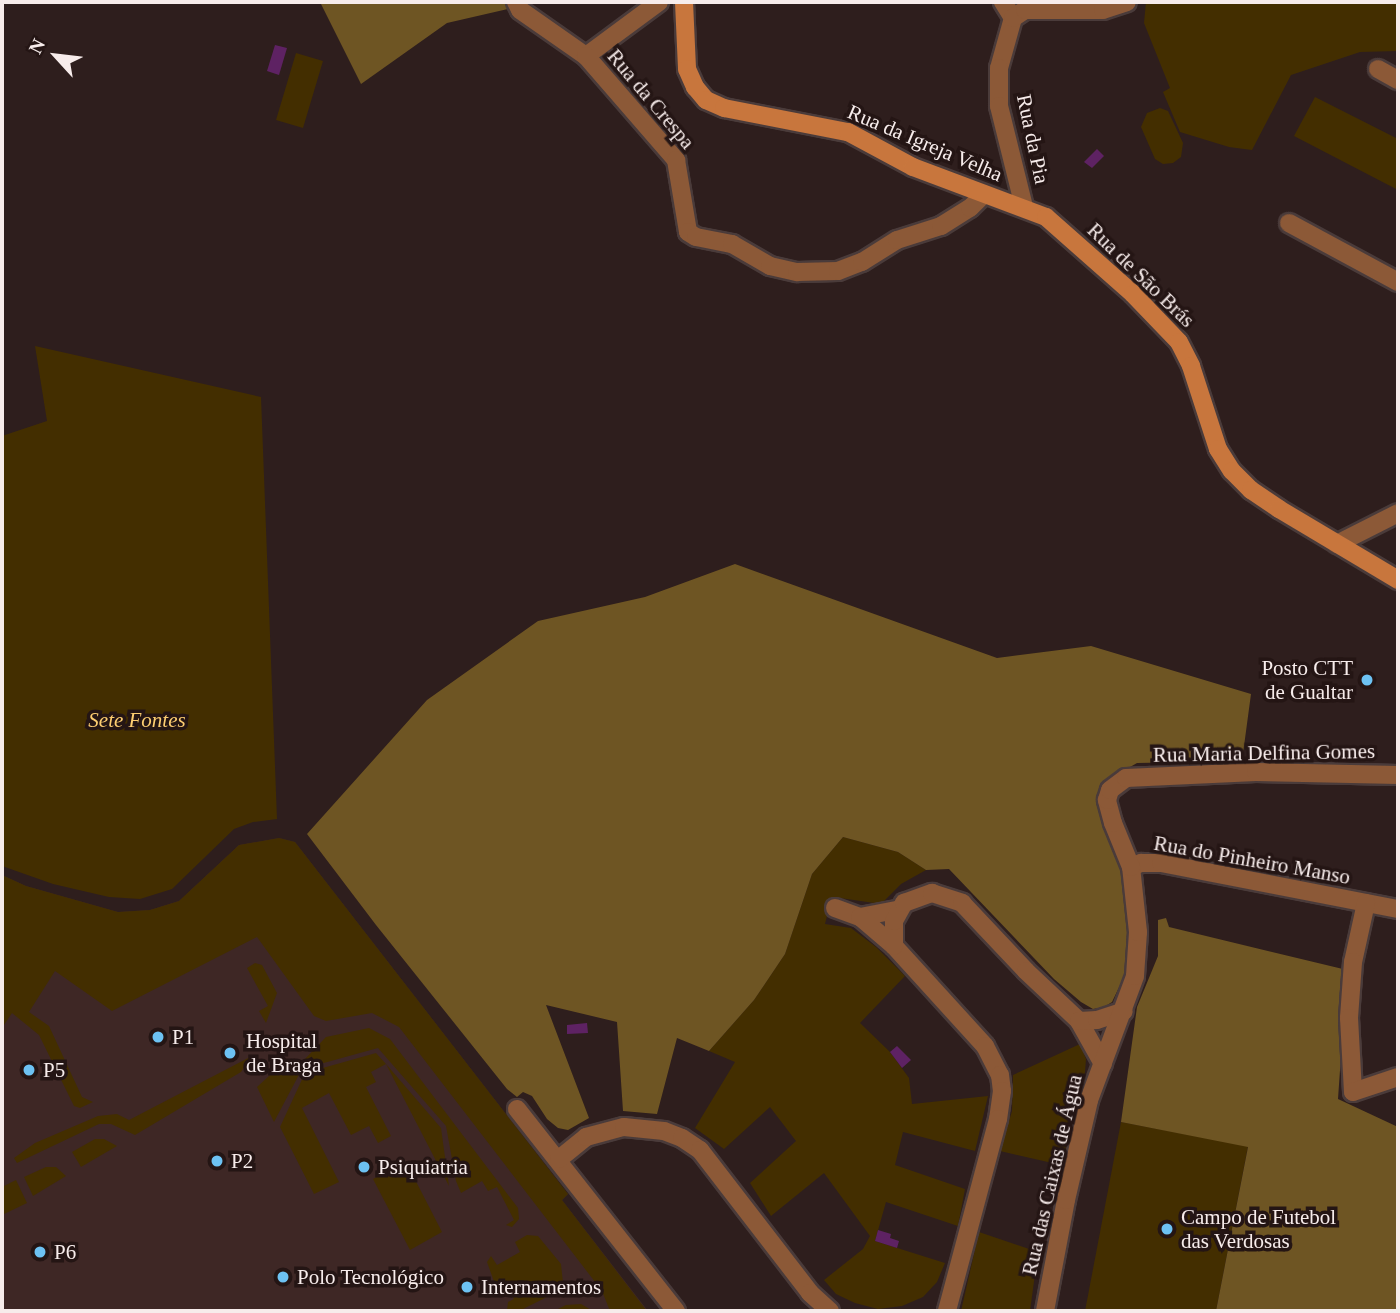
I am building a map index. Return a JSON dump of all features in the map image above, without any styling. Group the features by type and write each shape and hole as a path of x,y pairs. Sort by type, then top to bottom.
{"street":[{"path":"516,2 520,10 586,57"},
{"name":"Rua da Crespa","path":"659,2 586,57 680,165 688,232 696,237 732,244 770,266 797,272 838,271 862,261 897,240 941,226 970,208 983,195"},
{"name":"Rua da Igreja Velha","path":"684,2 687,69 695,87 706,100 724,108 848,132 913,167 983,195 1024,206"},
{"path":"1003,2 1013,18 1025,10 1103,10 1128,2"},
{"name":"Rua da Pia","path":"1013,18 999,68 999,106 1024,206"},
{"path":"1378,69 1398,80"},
{"name":"Rua de São Brás","path":"1024,206 1046,217 1133,294 1179,342 1191,366 1218,449 1231,471 1251,490 1398,580"},
{"path":"1289,223 1398,282"},
{"path":"1337,544 1398,513"},
{"name":"Rua Maria Delfina Gomes","path":"1124,1011 1135,976 1138,954 1130,867 1107,800 1110,790 1126,778 1256,772 1398,775"},
{"name":"Rua do Pinheiro Manso","path":"1130,867 1141,863 1161,863 1398,909"},
{"path":"860,917 897,910 922,895 943,894 962,903 1026,971 1079,1021 1103,1064"},
{"name":"Rua do Pinheiro Manso","path":"1366,903 1353,962 1349,1018 1353,1092 1398,1077"},
{"path":"835,908 860,917 894,946 985,1046 1000,1075 998,1119 943,1310"},
{"path":"894,946 892,932 897,910"},
{"path":"1079,1021 1097,1020 1124,1011"},
{"name":"Rua das Caixas de Água","path":"1045,1311 1089,1100 1124,1011"},
{"path":"517,1109 676,1311"},
{"path":"559,1159 586,1137 624,1127 664,1131 682,1138 700,1150 810,1293 830,1311"}],"shaded area":[{"path":"320,2 510,2 512,8 447,23 361,84"},
{"path":"275,45 287,48 279,75 267,71"},
{"path":"1097,149 1104,156 1092,168 1084,162"},
{"path":"735,564 997,658 1091,646 1251,694 1242,761 1137,763 1106,781 1103,791 1124,880 1129,932 1124,977 1112,1002 1104,1007 1093,1009 1054,979 949,869 926,870 898,852 843,837 812,874 785,954 754,1000 709,1051 677,1038 657,1114 623,1111 617,1022 546,1005 589,1118 568,1130 558,1128 547,1119 532,1096 523,1092 517,1097 507,1089 307,834 427,700 538,621 645,597"},
{"name":"Hospital de Braga","path":"279,838 295,842 568,1194 562,1200 648,1311 2,1311 2,875 26,886 118,912 150,910 179,901 239,845"},
{"path":"1166,918 1169,927 1347,970 1338,1099 1398,1127 1398,1311 1216,1311 1248,1147 1121,1122 1137,1007 1158,956 1158,920"},
{"path":"587,1023 588,1033 567,1034 567,1025"},
{"path":"897,1046 911,1060 902,1068 890,1052"},
{"path":"878,1230 891,1234 890,1238 899,1241 897,1248 875,1241"}],"green space":[{"path":"1146,2 1398,2 1398,51 1360,52 1291,75 1252,150 1229,147 1180,132 1163,92 1170,88 1144,23"},
{"path":"296,53 323,61 303,128 276,120"},
{"path":"1315,97 1398,139 1398,190 1294,136"},
{"path":"1160,108 1168,111 1183,143 1181,157 1173,163 1163,164 1155,159 1141,127 1147,113"},
{"name":"Sete Fontes","path":"35,346 261,397 277,819 253,822 234,829 172,889 140,899 109,897 53,884 2,866 2,436 47,421"},
{"path":"843,837 898,852 926,870 901,884 881,904 840,898 831,900 825,924 851,928 876,947 905,976 860,1023 890,1052 909,1078 912,1104 988,1096 975,1151 903,1132 895,1165 965,1189 958,1226 886,1202 875,1241 945,1263 937,1282 923,1297 902,1306 878,1309 836,1294 824,1280 863,1249 870,1236 824,1173 771,1216 750,1183 796,1141 770,1107 724,1149 695,1128 735,1062 709,1051 754,1000 785,954 812,874"},
{"path":"279,838 295,842 568,1194 562,1200 647,1311 610,1311 602,1291 399,1027 372,1013 326,1021 314,1016 257,937 112,1011 55,971 29,1012 49,1026 82,1097 93,1102 80,1108 74,1106 39,1035 12,1013 2,1028 2,875 26,886 118,912 150,910 179,901 239,845"},
{"path":"255,963 262,965 277,993 266,1023 259,1011 268,1006 247,968"},
{"path":"369,1028 390,1039 518,1208 519,1219 512,1227 506,1225 514,1220 497,1187 488,1191 482,1181 461,1193 456,1181 446,1126 378,1048 302,1069 274,1122 257,1087 281,1065 304,1060 326,1037"},
{"path":"1080,1044 1086,1059 1085,1072 1061,1165 1000,1151 1012,1111 1013,1075"},
{"path":"376,1053 386,1064 371,1072 376,1082 366,1087 391,1136 378,1143 369,1126 351,1135 329,1093 302,1108 339,1182 314,1194 280,1127 305,1073"},
{"path":"252,1056 241,1072 135,1135 111,1124 99,1124 17,1163 14,1158 35,1143 98,1116 117,1114 129,1120"},
{"path":"386,1064 441,1128 449,1186"},
{"name":"Campo de Futebol das Verdosas","path":"1121,1122 1248,1146 1216,1311 1085,1311"},
{"path":"95,1139 104,1139 117,1146 81,1167 72,1152"},
{"path":"406,1162 442,1232 410,1250 373,1179"},
{"path":"46,1167 56,1167 66,1176 33,1196 24,1177"},
{"path":"16,1180 27,1203 2,1215 2,1187"},
{"path":"979,1232 1038,1252 1030,1311 961,1311"},
{"path":"527,1235 538,1236 561,1264 563,1283 557,1292 519,1311 507,1311 508,1302 514,1299 507,1285 497,1290 487,1262 491,1256 497,1265 520,1252 515,1242"},
{"path":"581,1304 593,1311 554,1311 566,1305"}],"place":[{"name":"Posto CTT de Gualtar","path":"1367,680"},
{"name":"P1","path":"158,1037"},
{"name":"Hospital de Braga","path":"230,1053"},
{"name":"P5","path":"29,1070"},
{"name":"P2","path":"217,1161"},
{"name":"Psiquiatria","path":"364,1167"},
{"name":"Campo de Futebol das Verdosas","path":"1167,1229"},
{"name":"P6","path":"40,1252"},
{"name":"Polo Tecnológico","path":"283,1277"},
{"name":"Internamentos","path":"467,1287"}]}
